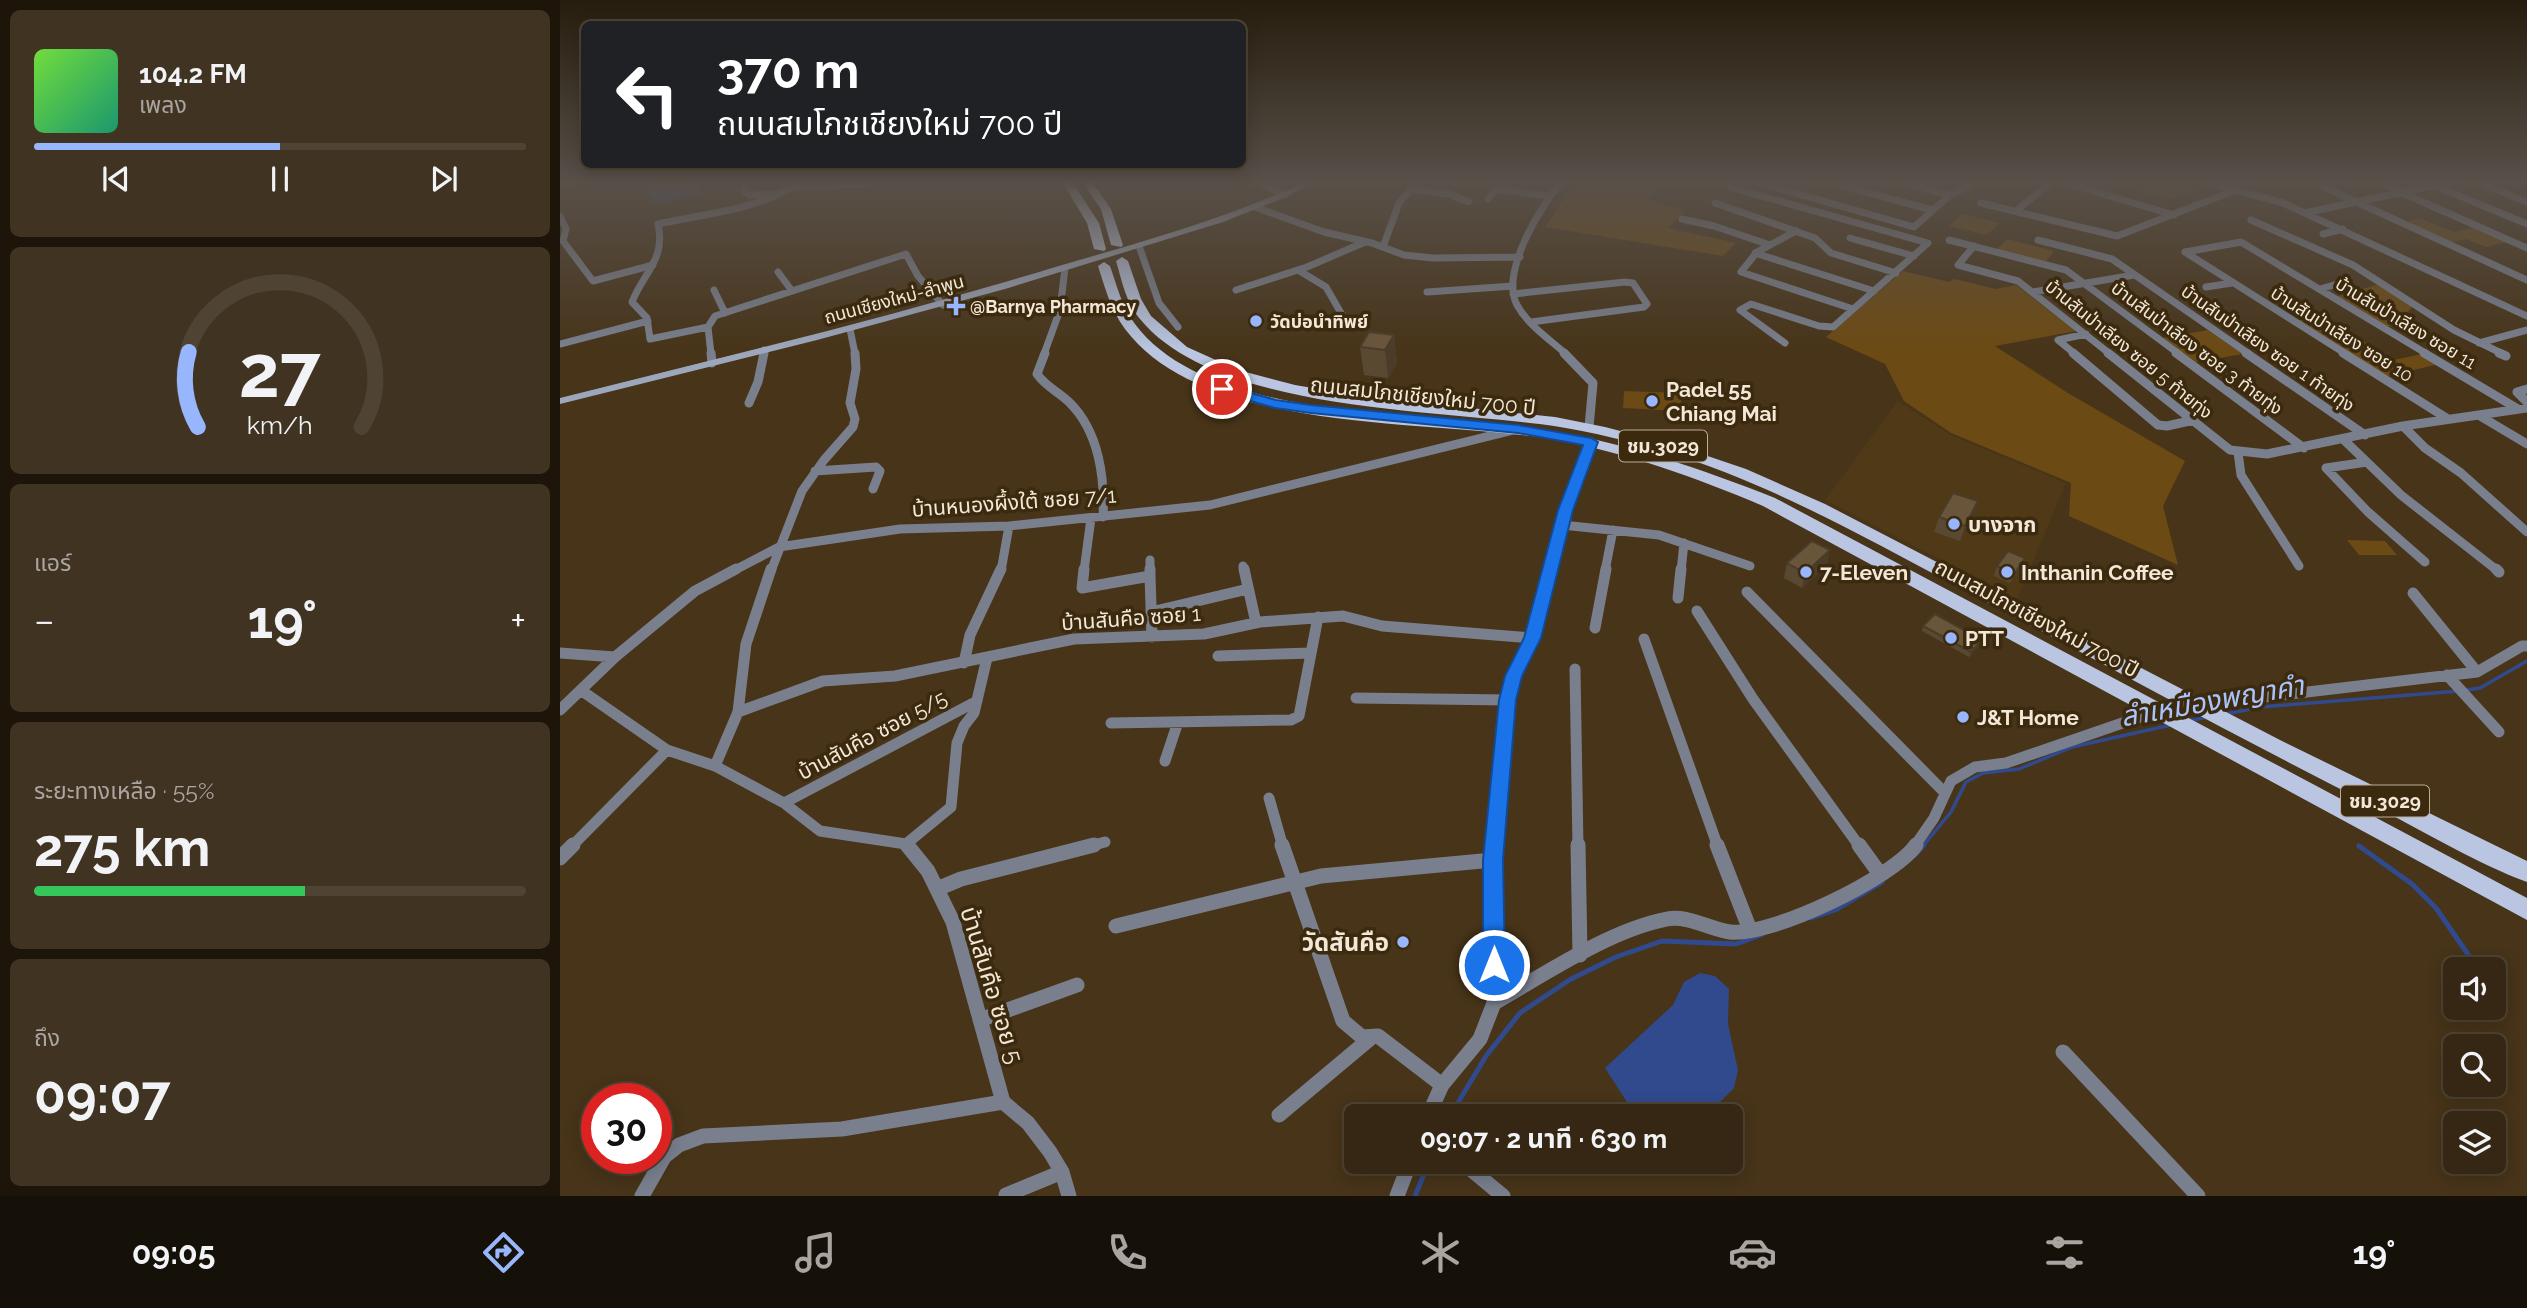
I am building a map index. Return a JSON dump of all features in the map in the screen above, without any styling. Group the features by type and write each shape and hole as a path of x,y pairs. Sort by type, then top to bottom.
{"main road":[{"path":"1097,239 1100,250"},
{"name":"ถนนสมโภชเชียงใหม่ 700 ปี","path":"1115,239 1131,290 1145,318 1166,338 1195,356 1255,381 1327,396 1657,444 1782,489 2071,637 2243,731 2527,872"},
{"name":"ถนนเชียงใหม่-ลำพูน","path":"560,401 943,305 1160,239"},
{"name":"ถนนสมโภชเชียงใหม่ 700 ปี","path":"1104,266 1117,306 1135,333 1159,355 1222,389 1275,404 1311,409 1590,435 1769,502 2527,911"}],"street":[{"path":"564,239 593,281 653,265"},
{"path":"661,239 662,245 653,265 635,291 632,302 643,311 648,321 650,339 708,327"},
{"path":"1352,239 1416,257 1520,257"},
{"path":"1383,247 1384,239"},
{"path":"1433,1104 1442,1085 1480,1039 1494,1003 1493,860 1508,700 1514,676 1533,638 1562,525 1590,435 1593,383 1576,360 1522,312 1513,290 1527,239"},
{"path":"1752,239 1770,245"},
{"path":"1781,239 1755,253 1742,269 1744,274 1853,309"},
{"path":"1816,239 1831,253 1896,273"},
{"path":"1853,239 1914,256"},
{"path":"1785,343 1740,310 1751,304 1833,327 1928,243 1913,239"},
{"path":"2293,239 2353,265 2445,325 2506,356"},
{"path":"2364,239 2527,316"},
{"path":"2437,239 2527,280"},
{"path":"2506,239 2527,248"},
{"name":"บ้านสันป่าเลียง ซอย 3 ท้ายทุ่ง","path":"1949,240 2066,270 2304,448"},
{"name":"บ้านสันป่าเลียง ซอย 1 ท้ายทุ่ง","path":"2038,240 2112,259 2365,435"},
{"path":"1236,290 1297,270 1365,242"},
{"name":"บ้านสันป่าเลียง ซอย 10","path":"2241,242 2185,252 2448,419"},
{"name":"บ้านสันป่าเลียง ซอย 11","path":"2241,242 2523,409"},
{"path":"1139,246 1159,303 1178,327"},
{"name":"บ้านสันป่าเลียง ซอย 5 ท้ายทุ่ง","path":"1974,246 1958,265 2018,281 2230,450 2238,452"},
{"path":"1755,253 1874,291"},
{"path":"712,363 708,327 715,316 906,254 918,276 943,305"},
{"path":"1065,268 1064,299 1057,325 1037,374 1041,382 1071,405 1085,423 1098,460 1106,497 1103,517"},
{"path":"2511,273 2527,268"},
{"path":"1297,270 1326,286 1349,327"},
{"path":"778,272 792,290"},
{"path":"2033,292 2134,275"},
{"path":"1427,292 1513,290 1625,282 1633,283 1647,304 1644,307 1531,322"},
{"path":"2206,287 2232,283"},
{"path":"2320,289 2342,283"},
{"path":"714,290 726,313"},
{"path":"560,344 648,321"},
{"path":"715,766 738,712 746,644 779,547 802,491 853,427 855,419 848,400 856,373 855,350 850,330"},
{"path":"2479,343 2527,330"},
{"path":"2086,334 2058,340 2158,425 2167,426 2194,420"},
{"path":"749,404 758,382 764,350"},
{"path":"2494,394 2522,390"},
{"path":"2522,390 2518,394 2527,402"},
{"path":"2299,566 2241,475 2238,452 2267,454 2403,426 2523,409"},
{"path":"2480,416 2527,444"},
{"path":"2403,426 2527,532"},
{"name":"บ้านหนองผึ้งใต้ ซอย 7/1","path":"560,710 615,657 695,591 779,547 900,529 964,530 1210,505 1518,429"},
{"path":"2344,440 2401,495 2499,572"},
{"path":"2367,462 2326,468 2368,512 2425,562"},
{"path":"816,471 876,467 880,471 873,489"},
{"path":"1091,518 1082,588 1150,576"},
{"path":"1562,525 1659,535 1750,566"},
{"path":"964,663 970,635 1002,568 1009,526"},
{"path":"1595,628 1613,530"},
{"path":"1678,598 1684,544"},
{"path":"1150,560 1152,636"},
{"path":"1243,566 1256,623"},
{"path":"1151,612 1248,589"},
{"path":"1747,592 1945,793"},
{"path":"2413,593 2477,672"},
{"path":"1697,611 1754,699 1880,874"},
{"name":"บ้านสันคือ ซอย 1","path":"738,712 823,681 895,676 1074,639 1203,634 1256,623 1343,616 1381,626 1533,638"},
{"path":"1111,723 1291,720 1299,716 1318,617"},
{"path":"1644,639 1750,930"},
{"path":"2200,708 2451,679 2477,672 2522,646 2527,646"},
{"path":"560,653 615,657"},
{"path":"1218,656 1311,653"},
{"path":"582,691 667,750 715,766 784,803 820,831 906,844 951,807 957,743 964,726 974,713 987,658"},
{"path":"1575,669 1580,955"},
{"path":"2451,679 2499,732"},
{"path":"1356,698 1508,700"},
{"name":"บ้านสันคือ ซอย 5/5","path":"784,803 977,701"},
{"path":"1494,1003 1580,955 1644,926 1670,918 1699,922 1731,932 1750,930 1826,905 1880,874 1912,850 1934,817 1951,781 1975,767 2006,763 2069,739 2160,712"},
{"path":"1165,761 1178,722"},
{"path":"560,858 667,750"},
{"path":"1269,799 1272,816 1343,1021 1362,1037 1378,1037 1399,1050 1442,1085"},
{"path":"937,889 961,879 1105,842"},
{"name":"บ้านสันคือ ซอย 5","path":"906,844 928,871 953,922 1003,1102"},
{"path":"1116,926 1295,881 1382,869 1493,860"},
{"path":"980,1020 1077,985"},
{"path":"1279,1115 1372,1037"},
{"path":"2063,1052 2198,1196"},
{"path":"642,1196 657,1162 683,1142 703,1136 842,1129 1003,1102 1028,1123 1062,1172 1069,1196"},
{"path":"1006,1195 1062,1172"},
{"path":"1397,1196 1405,1174"},
{"path":"1476,1174 1503,1196"}],"shaded area":[{"path":"1618,239 1717,239 1736,243 1723,256"},
{"path":"2007,239 2054,251 2046,262 1996,250"},
{"path":"2439,239 2498,239 2506,242 2486,247 2466,239 2448,243"},
{"path":"1903,271 1996,289 2016,285 2076,331 1995,346 2068,393 2185,461 2163,506 2178,565 2069,516 2071,483 1951,433 1904,401 1885,364 1826,337"},
{"path":"2379,284 2413,306 2406,314 2414,319 2386,327 2336,297"},
{"path":"2321,313 2393,360 2422,354 2439,364 2384,377 2296,321"},
{"path":"2208,330 2243,354 2196,362 2162,338"},
{"name":"Padel 55 Chiang Mai","path":"1624,391 1681,393 1682,411 1623,408"},
{"path":"1898,401 1951,435 2066,483 2017,599 1825,500"},
{"path":"2347,540 2385,541 2397,555 2359,555"}],"water":[{"path":"1700,973 1715,976 1729,989 1728,1024 1738,1070 1734,1088 1718,1104 1628,1104 1605,1068 1673,1005 1684,982"}],"building":[{"path":"1369,332 1394,335 1385,350 1360,347"},
{"path":"1953,493 1978,501 1965,526 1939,517"},
{"path":"1812,541 1830,550 1805,573 1787,563"},
{"path":"2008,551 2025,558 2015,573 1997,566"},
{"name":"PTT","path":"1935,614 1982,640 1971,652 1923,626"}],"waterway":[{"name":"ลำเหมืองพญาคำ","path":"2466,690 2480,688 2527,661"},
{"name":"ลำเหมืองพญาคำ","path":"2226,714 2261,707 2459,691"},
{"name":"ลำเหมืองพญาคำ","path":"2188,721 2208,717"},
{"name":"ลำเหมืองพญาคำ","path":"1922,847 1951,812 1966,782 1983,773 2019,769 2072,747 2171,725"},
{"name":"ลำเหมืองพญาคำ","path":"1915,855 1924,845"},
{"path":"2359,846 2412,884 2436,908 2470,957"},
{"name":"ลำเหมืองพญาคำ","path":"1811,918 1835,910 1882,882"},
{"name":"ลำเหมืองพญาคำ","path":"1457,1104 1486,1056 1520,1013 1571,979 1616,957 1662,941 1736,944 1761,935"},
{"name":"ลำเหมืองพญาคำ","path":"1415,1196 1424,1174"}],"place":[{"name":"@Barnya Pharmacy","path":"956,306"},
{"name":"วัดบ่อนำทิพย์","path":"1256,321"},
{"name":"Padel 55 Chiang Mai","path":"1652,401"},
{"name":"บางจาก","path":"1954,524"},
{"name":"7-Eleven","path":"1806,572"},
{"name":"Inthanin Coffee","path":"2007,572"},
{"name":"PTT","path":"1951,638"},
{"name":"J&T Home","path":"1963,717"},
{"name":"วัดสันคือ","path":"1403,942"}],"route":[{"path":"1222,389 1275,404 1518,429 1591,442 1566,510 1533,638 1514,676 1508,700 1493,860 1494,965"}]}
